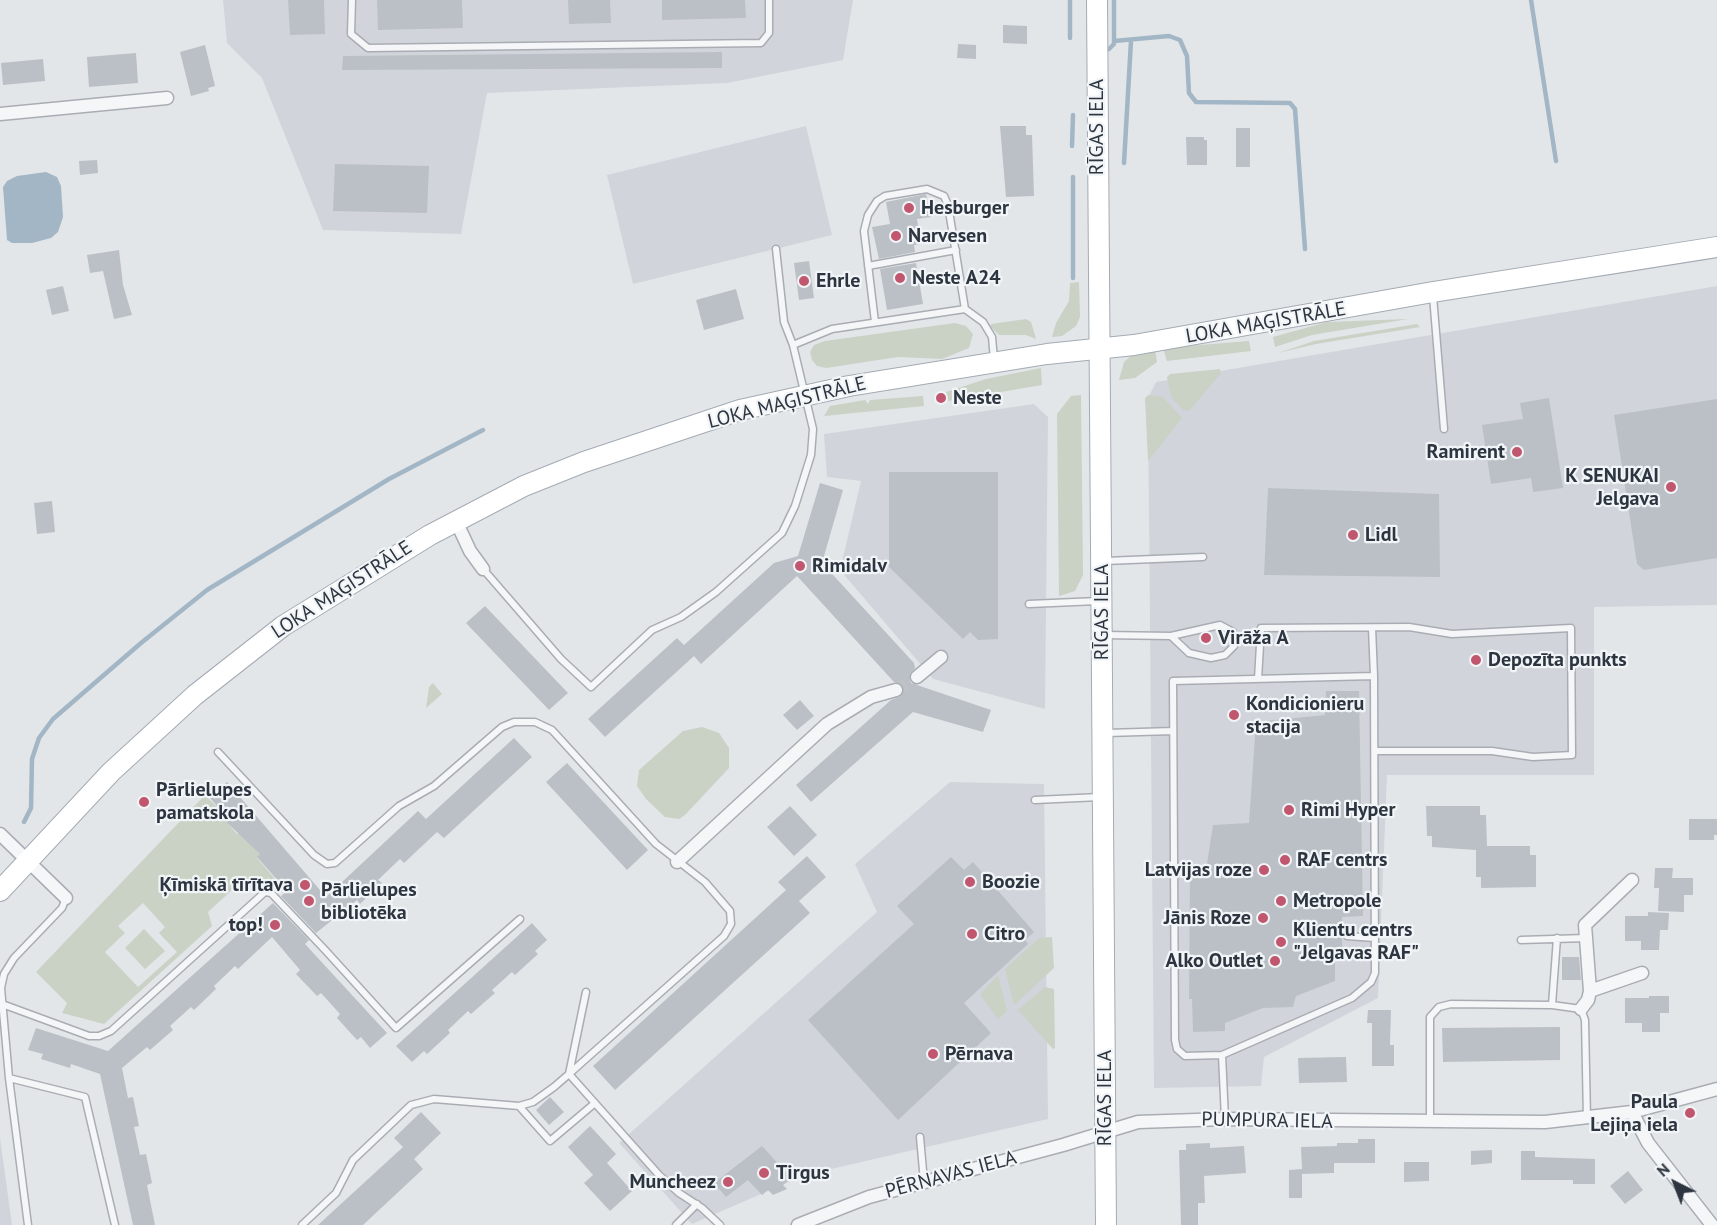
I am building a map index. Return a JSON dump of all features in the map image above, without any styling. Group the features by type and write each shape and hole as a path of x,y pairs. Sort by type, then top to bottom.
{"main road":[{"name":"RĪGAS IELA","path":"1097,0 1106,1225"},
{"name":"LOKA MAĢISTRĀLE","path":"0,891 111,772 195,695 283,626 387,560 456,521 524,486 637,442 740,411 849,386 1165,340 1433,292 1717,247"}],"street":[{"path":"0,114 167,98"},
{"path":"456,521 470,551 483,569"},
{"path":"917,677 941,657"},
{"path":"677,862 828,724 871,697 896,690"},
{"path":"0,834 66,898"},
{"path":"1581,1009 1588,1000 1590,991 1585,925 1632,880"},
{"path":"1590,991 1642,973"},
{"path":"1712,1225 1648,1143 1632,1112 1717,1089"},
{"name":"PUMPURA IELA","path":"1106,1132 1138,1122 1226,1119 1430,1123 1587,1119 1632,1112"},
{"name":"PĒRNAVAS IELA","path":"798,1225 869,1197 1106,1132"}],"lane":[{"path":"352,0 351,34 368,48 760,44 769,33 769,0"},
{"path":"875,322 866,247 866,223 877,201 885,196 927,189 944,196 956,250 965,309"},
{"path":"483,569 561,659 591,687 652,630 681,617 716,592 782,533 795,506 811,455 813,429 793,345 784,322 776,249"},
{"path":"868,266 956,250"},
{"path":"1433,292 1444,429"},
{"path":"793,345 832,329 965,309 983,322 992,337 995,363"},
{"path":"1102,561 1203,557"},
{"path":"1029,604 1102,601"},
{"path":"1103,635 1171,636 1221,625 1233,632 1234,646 1225,655 1211,658 1196,656 1171,636"},
{"path":"1258,679 1261,628 1409,627 1452,634 1571,628 1572,754 1533,757 1492,752 1376,751"},
{"path":"1372,628 1374,676 1376,751 1375,973 1371,982 1360,994 1222,1055 1185,1056 1178,1049 1175,1040 1173,681 1374,676"},
{"path":"218,752 314,855 327,864 335,863 399,806 434,786 502,727 514,722 535,722 552,730 656,844 705,882 730,911 731,924 724,936 569,1074 534,1102 519,1106 434,1099 411,1105 353,1160 336,1193 302,1225"},
{"path":"1103,733 1173,731"},
{"path":"1035,800 1103,796"},
{"path":"2,1004 90,1036 99,1036 111,1031 265,892 271,893 396,1028 520,919"},
{"path":"28,1225 9,1078 1,988 4,974 14,958 62,908 66,898"},
{"path":"1347,936 1375,938"},
{"path":"1552,1005 1557,938"},
{"path":"1521,940 1586,938"},
{"path":"569,1074 586,992"},
{"path":"1430,1123 1430,1017 1439,1006 1451,1004 1552,1005 1581,1009 1585,1020 1587,1119"},
{"path":"1222,1055 1226,1119"},
{"path":"569,1074 673,1189 697,1204 720,1225"},
{"path":"9,1078 85,1097 115,1225"},
{"path":"519,1106 550,1141 595,1103"},
{"path":"920,1137 924,1182"},
{"path":"676,1225 697,1204"}],"shaded area":[{"path":"223,0 853,0 843,60 727,83 487,93 461,234 323,230 262,78 227,43"},
{"path":"806,126 832,235 633,284 607,175"},
{"path":"1079,282 1080,317 1076,326 1062,336 1052,337 1056,323 1069,301 1070,283"},
{"path":"1717,286 1717,605 1594,607 1594,775 1387,775 1378,998 1264,1057 1261,1086 1154,1088 1148,398 1156,382"},
{"path":"1026,319 1031,322 1036,339 1026,335 999,335 991,327 991,324"},
{"path":"1408,319 1312,335 1275,347 1273,337 1327,322"},
{"path":"955,323 966,326 973,334 969,348 942,359 898,357 826,368 817,366 810,352 814,345 825,341"},
{"path":"1417,324 1420,327 1316,344 1278,353 1314,341"},
{"path":"1249,341 1251,351 1167,361 1163,348"},
{"path":"1155,349 1157,362 1135,378 1119,380 1124,362 1132,355"},
{"path":"1041,368 1042,385 948,401 946,392 986,379"},
{"path":"1220,369 1221,373 1189,411 1183,410 1171,397 1167,377 1170,374"},
{"path":"1081,395 1083,575 1075,591 1059,596 1057,414 1071,396"},
{"path":"1148,395 1163,397 1182,418 1148,461 1145,398"},
{"path":"923,396 924,406 824,416 830,406 865,400 868,404 870,400"},
{"path":"1034,404 1048,417 1045,709 933,679 840,570 861,481 827,477 824,434"},
{"path":"433,683 442,694 426,708 429,687"},
{"path":"702,727 719,733 729,748 729,768 685,815 679,819 665,817 646,799 637,786 639,770 683,731"},
{"path":"950,782 1044,784 1048,1119 805,1175 692,1224 619,1143 877,912 855,864"},
{"path":"205,795 225,815 223,818 237,834 240,832 260,854 257,858 276,880 280,877 290,888 248,890 234,888 208,912 212,926 104,1024 62,1013 67,1003 36,972","holes":["143,903 165,927 159,933 177,952 138,987 105,952 125,933 118,926"]},
{"path":"144,929 165,951 145,969 125,948"},
{"path":"1052,937 1054,968 1014,1005 1005,969 1039,938"},
{"path":"998,975 1007,1011 998,1019 980,994"},
{"path":"1045,987 1054,989 1055,1048 1053,1049 1018,1010"},
{"path":"0,1138 12,1225 0,1225"}],"water":[{"path":"46,172 57,177 61,186 63,217 58,232 51,238 32,243 12,243 7,240 3,187 7,181 17,176"}],"building":[{"path":"288,0 324,0 325,34 290,35"},
{"path":"377,0 462,0 463,28 378,30"},
{"path":"568,0 610,0 611,23 569,24"},
{"path":"662,0 745,0 746,18 662,20"},
{"path":"1003,25 1027,26 1027,44 1003,43"},
{"path":"958,44 976,45 976,59 957,58"},
{"path":"205,45 215,86 208,88 209,91 191,96 180,52"},
{"path":"722,52 722,68 342,70 343,56"},
{"path":"136,53 138,83 89,87 87,57"},
{"path":"43,59 45,81 3,85 1,63"},
{"path":"1000,126 1026,126 1026,135 1032,135 1034,196 1006,197"},
{"path":"1236,128 1250,128 1250,167 1236,167"},
{"path":"1186,137 1204,137 1204,140 1207,140 1207,165 1187,165"},
{"path":"97,160 98,173 80,175 79,161"},
{"path":"335,164 429,166 427,213 333,211"},
{"path":"926,194 931,217 917,219 921,244 914,245 915,252 879,259 872,227 890,224 886,202"},
{"path":"119,250 123,285 132,315 114,319 103,271 90,273 87,255"},
{"name":"Ehrle","path":"809,261 814,298 799,300 794,263"},
{"name":"Neste A24","path":"916,263 923,304 887,310 880,269"},
{"path":"63,286 69,311 52,315 46,290"},
{"path":"736,289 744,319 704,330 696,300"},
{"path":"1549,398 1563,488 1533,492 1531,478 1491,484 1482,425 1523,419 1520,403"},
{"name":"K SENUKAI Jelgava","path":"1717,399 1717,558 1644,570 1637,564 1614,415"},
{"path":"889,472 998,472 998,639 978,640 970,632 963,639 889,567"},
{"path":"820,483 843,490 822,563 914,663 915,668 909,675 911,683 991,710 983,732 913,712 811,802 796,785 891,700 901,696 904,688 901,684 894,682 797,576 701,664 694,656 605,737 588,719 677,638 684,645 774,563 798,556"},
{"name":"Lidl","path":"1268,488 1439,494 1440,577 1264,575"},
{"path":"52,501 55,532 37,534 34,503"},
{"path":"485,606 568,693 549,710 466,623"},
{"name":"RAF centrs","path":"1326,691 1359,691 1363,916 1342,917 1342,949 1335,949 1335,981 1296,996 1293,1007 1263,1008 1225,1023 1225,1031 1193,1032 1192,999 1189,999 1190,870 1206,870 1213,825 1249,823 1256,722 1325,715"},
{"path":"800,700 814,716 797,730 783,715"},
{"path":"514,738 532,757 444,838 437,832 404,863 400,859 378,880 382,883 360,904 357,900 316,933 281,896 287,891 257,857 260,854 222,818 225,815 210,798 227,782 326,897 418,811 426,819"},
{"path":"567,763 648,850 627,870 546,782"},
{"path":"790,806 817,835 794,856 767,827"},
{"path":"1426,806 1480,806 1480,815 1486,815 1487,846 1530,846 1530,855 1536,855 1536,887 1481,888 1481,877 1476,877 1476,850 1432,847 1432,836 1427,836"},
{"path":"1689,819 1717,819 1717,835 1714,835 1714,840 1689,840"},
{"path":"807,856 826,877 799,901 810,913 615,1090 593,1066 786,890 778,882"},
{"path":"951,857 964,870 973,862 1034,932 1025,940 1028,944 964,1003 991,1033 898,1120 808,1020 914,924 897,906"},
{"path":"1655,868 1673,868 1672,878 1693,878 1693,895 1684,895 1684,912 1658,911 1659,888 1654,888"},
{"path":"273,903 309,940 305,944 387,1033 370,1048 361,1037 357,1040 337,1018 340,1014 321,993 317,996 296,974 300,970 272,937 238,969 235,966 194,1010 191,1007 170,1026 173,1030 150,1050 147,1047 122,1068 128,1098 133,1097 139,1126 134,1127 140,1155 146,1154 152,1183 147,1185 155,1225 133,1225 100,1074 71,1064 70,1068 41,1059 43,1054 28,1050 36,1028 108,1051"},
{"path":"1648,912 1669,913 1668,930 1660,930 1659,950 1641,950 1641,941 1625,941 1625,916 1648,916"},
{"path":"532,923 547,940 535,951 538,954 515,975 512,972 492,990 495,993 471,1014 468,1011 448,1030 450,1033 427,1054 424,1051 412,1062 396,1046"},
{"path":"1562,957 1579,957 1581,980 1562,980"},
{"path":"1649,996 1669,996 1669,1013 1660,1013 1660,1032 1642,1032 1642,1023 1625,1023 1625,998 1649,998"},
{"path":"1368,1010 1391,1010 1390,1045 1394,1045 1394,1066 1372,1066 1372,1023 1367,1023"},
{"path":"1560,1027 1560,1060 1443,1062 1442,1028"},
{"path":"1346,1057 1347,1082 1299,1083 1298,1058"},
{"path":"550,1097 564,1112 549,1125 536,1110"},
{"path":"421,1112 441,1133 414,1159 423,1169 363,1225 318,1225 403,1147 394,1138"},
{"path":"590,1126 616,1154 607,1163 632,1191 610,1211 584,1183 593,1175 568,1147"},
{"path":"1358,1139 1375,1139 1375,1163 1334,1163 1334,1173 1302,1174 1302,1198 1289,1198 1289,1170 1302,1169 1301,1147 1337,1146 1337,1143 1358,1143"},
{"path":"1210,1143 1210,1148 1244,1146 1246,1173 1204,1176 1205,1203 1198,1203 1198,1225 1181,1225 1179,1150 1186,1150 1186,1144"},
{"name":"Tirgus","path":"762,1146 791,1178 783,1185 787,1189 773,1195 768,1190 762,1195 748,1180 726,1197 714,1183"},
{"path":"1492,1150 1492,1163 1471,1165 1471,1151"},
{"path":"1521,1151 1535,1151 1535,1157 1595,1159 1595,1184 1573,1184 1573,1180 1521,1180"},
{"path":"1404,1162 1429,1162 1429,1181 1404,1182"},
{"path":"1628,1171 1643,1190 1625,1204 1610,1186"}],"waterway":[{"path":"1070,0 1070,38"},
{"path":"1109,49 1114,44 1114,0"},
{"path":"1531,0 1556,161"},
{"path":"1114,41 1169,36 1180,40 1187,56 1189,93 1196,102 1290,103 1295,109 1305,249"},
{"path":"1124,163 1131,41"},
{"path":"1072,146 1073,115"},
{"path":"1073,177 1073,278"},
{"path":"24,822 31,808 32,759 39,738 53,719 141,643 207,590 389,479 483,430"}],"tunnel":[{"path":"896,690 917,677"}],"place":[{"name":"Hesburger","path":"909,208"},
{"name":"Narvesen","path":"896,236"},
{"name":"Neste A24","path":"900,278"},
{"name":"Ehrle","path":"804,281"},
{"name":"Neste","path":"941,398"},
{"name":"Ramirent","path":"1517,452"},
{"name":"K SENUKAI Jelgava","path":"1671,487"},
{"name":"Lidl","path":"1353,535"},
{"name":"Rimidalv","path":"800,566"},
{"name":"Virāža A","path":"1206,638"},
{"name":"Depozīta punkts","path":"1476,660"},
{"name":"Kondicionieru stacija","path":"1234,715"},
{"name":"Pārlielupes pamatskola","path":"144,802"},
{"name":"Rimi Hyper","path":"1289,810"},
{"name":"RAF centrs","path":"1285,860"},
{"name":"Latvijas roze","path":"1264,870"},
{"name":"Boozie","path":"970,882"},
{"name":"Ķīmiskā tīrītava","path":"305,885"},
{"name":"Pārlielupes bibliotēka","path":"309,901"},
{"name":"Metropole","path":"1281,901"},
{"name":"Jānis Roze","path":"1263,918"},
{"name":"top!","path":"275,925"},
{"name":"Citro","path":"972,934"},
{"name":"Klientu centrs \"Jelgavas RAF\"","path":"1281,942"},
{"name":"Alko Outlet","path":"1275,961"},
{"name":"Pērnava","path":"933,1054"},
{"name":"Paula Lejiņa iela","path":"1690,1113"},
{"name":"Tirgus","path":"764,1173"},
{"name":"Muncheez","path":"728,1182"}]}
